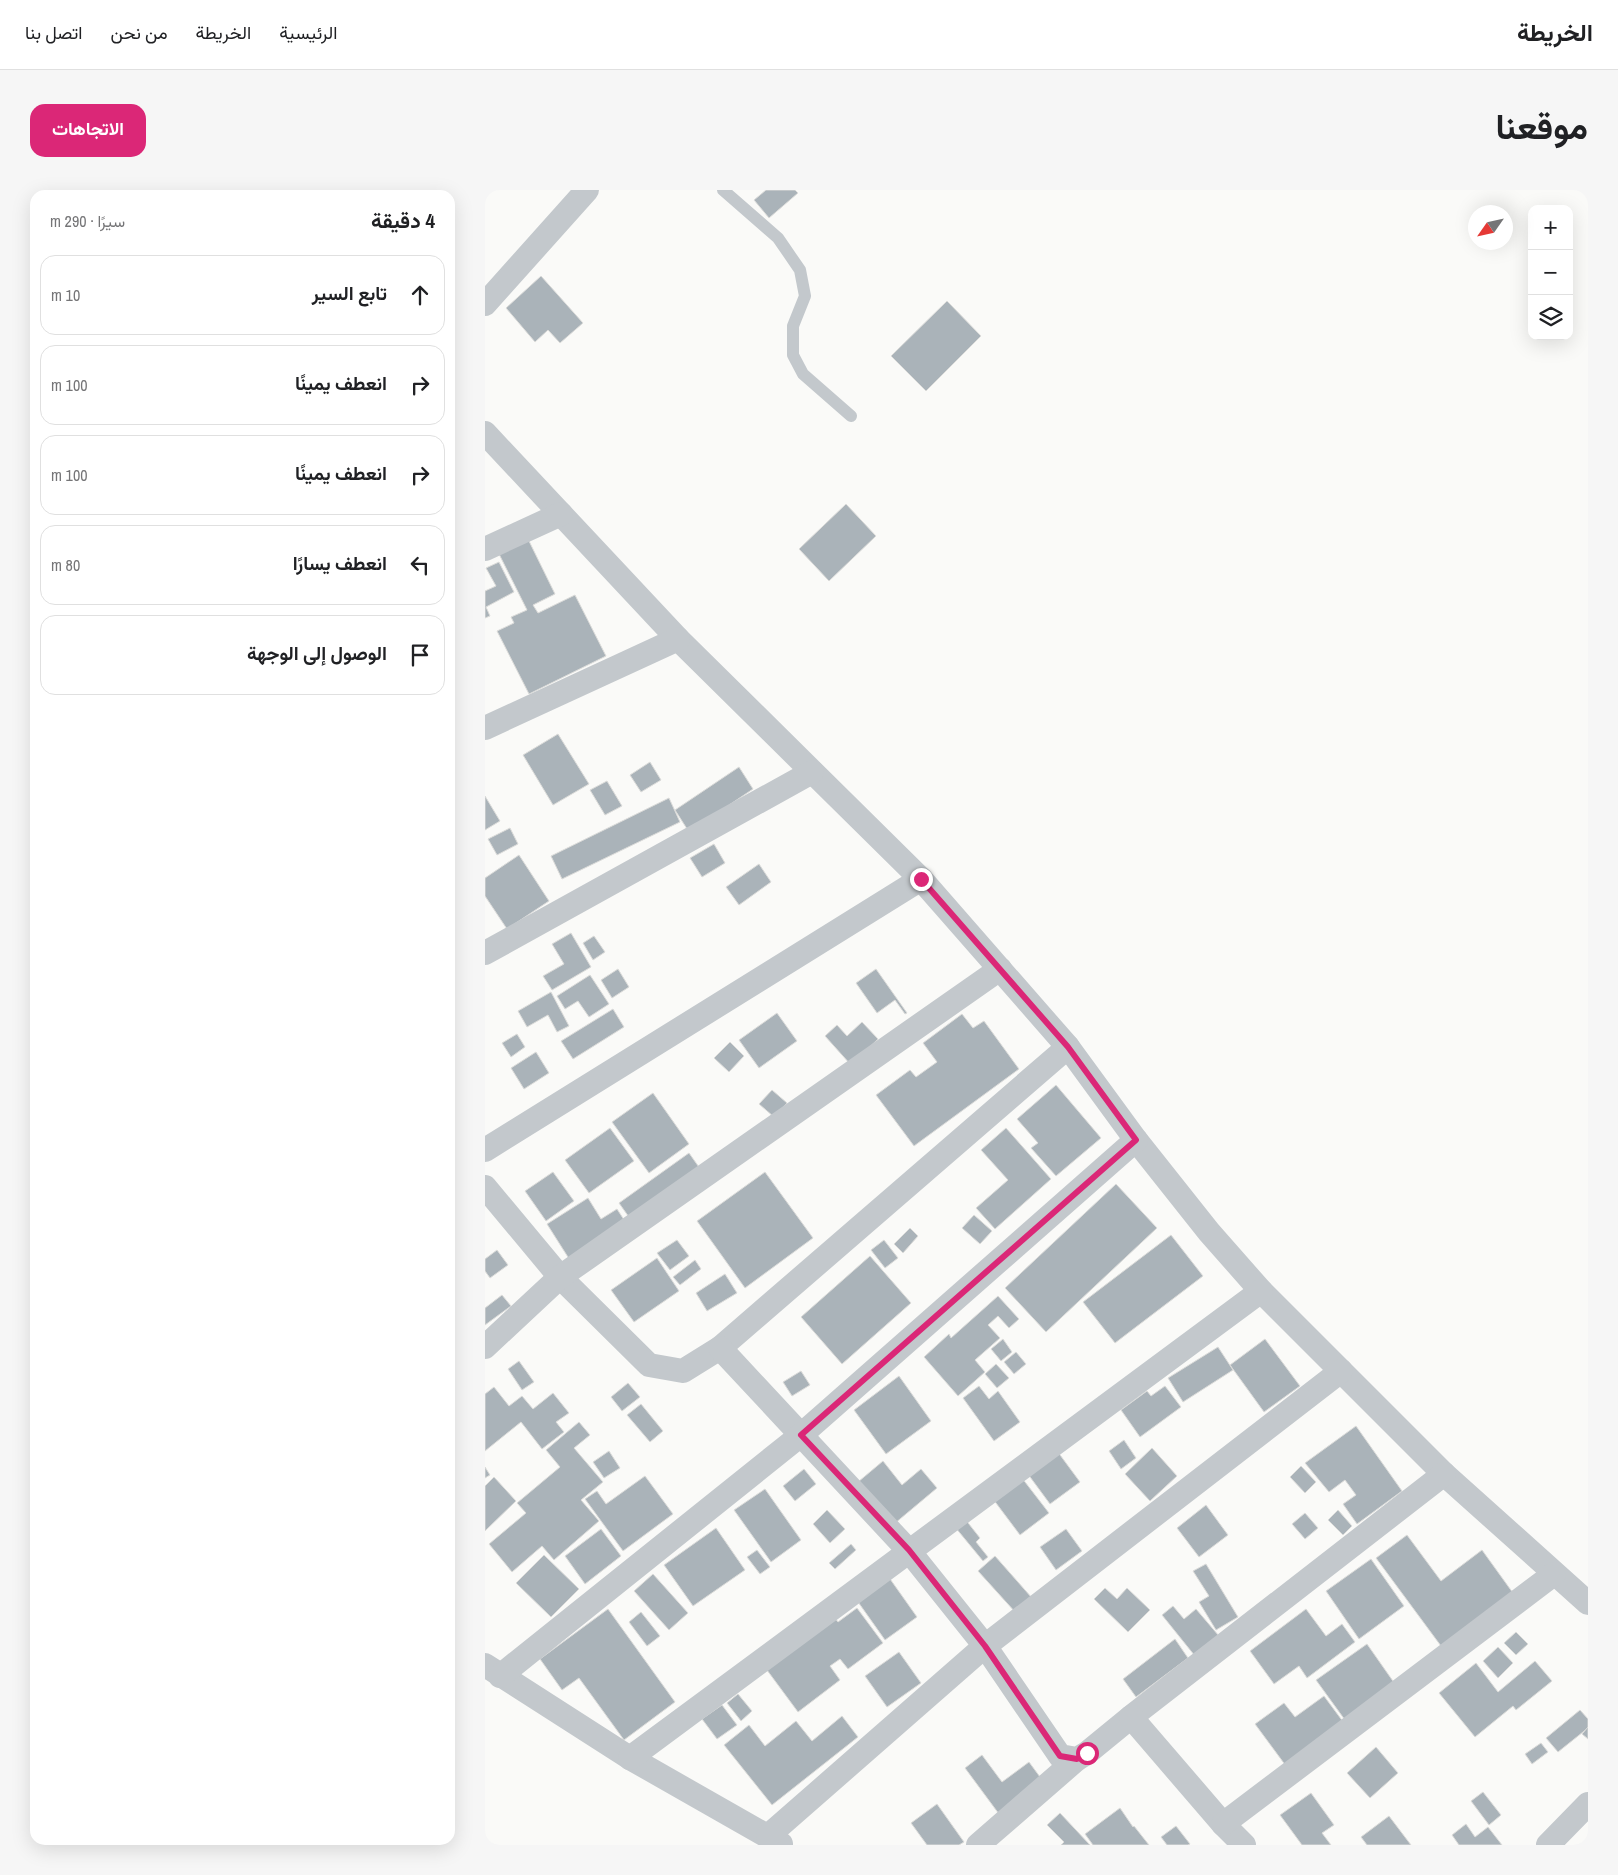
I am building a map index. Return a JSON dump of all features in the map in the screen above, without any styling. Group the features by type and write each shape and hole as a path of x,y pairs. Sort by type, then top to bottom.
{"street":[{"path":"485,304 587,190"},
{"path":"485,433 679,639 921,879 1068,1047 1136,1140 1209,1232 1261,1291 1445,1474 1588,1603"},
{"path":"485,549 561,514"},
{"path":"485,728 679,639"},
{"path":"485,953 813,772"},
{"path":"485,1150 921,879"},
{"path":"485,1347 560,1277 1000,969"},
{"path":"486,1190 560,1277 649,1365 683,1371 719,1348 1068,1047"},
{"path":"1136,1140 801,1435 492,1670 630,1758 775,1841 985,1646 1341,1371"},
{"path":"630,1758 1261,1291"},
{"path":"719,1348 909,1550 985,1646 1060,1756 1077,1759"},
{"path":"978,1845 1077,1759 1445,1474"},
{"path":"1131,1717 1228,1836 1554,1574"},
{"path":"1548,1845 1588,1804"}],"lane":[{"path":"723,190 778,238 800,270 805,296 793,326 793,355 803,374 851,416"}],"building":[{"path":"766,190 795,190 798,193 769,218 754,200"},
{"path":"541,276 583,323 560,343 548,330 535,342 506,308"},
{"path":"947,301 981,336 926,391 891,356"},
{"path":"846,504 876,536 829,581 799,549"},
{"path":"527,537 555,594 533,605 538,613 575,595 606,656 529,694 497,631 514,623 511,617 527,610 498,552"},
{"path":"499,562 514,592 486,607 490,616 485,618 485,591 496,586 486,568"},
{"path":"558,734 589,784 553,805 523,755"},
{"path":"650,762 661,780 641,792 630,775"},
{"path":"739,767 753,789 689,832 675,810"},
{"path":"607,781 622,806 605,815 590,790"},
{"path":"485,796 500,821 485,830"},
{"path":"669,798 680,822 562,879 551,856"},
{"path":"510,828 518,844 497,855 488,839"},
{"path":"714,844 725,863 702,877 690,858"},
{"path":"519,855 549,901 507,929 485,896 485,878"},
{"path":"759,864 771,882 739,905 726,887"},
{"path":"571,933 591,967 552,990 543,976 564,964 552,944"},
{"path":"594,936 605,952 593,960 583,943"},
{"path":"618,969 629,987 612,998 601,980"},
{"path":"876,969 907,1013 905,1014 895,1000 877,1013 856,983"},
{"path":"590,975 609,1004 589,1017 578,1001 565,1009 557,996"},
{"path":"551,992 569,1026 557,1032 548,1015 527,1027 518,1011"},
{"path":"613,1009 624,1027 573,1059 561,1041"},
{"path":"777,1013 797,1041 759,1068 739,1040"},
{"path":"962,1014 973,1028 984,1021 1019,1069 914,1146 876,1095 910,1070 916,1077 937,1062 923,1043"},
{"path":"862,1022 878,1039 851,1065 825,1036 837,1025 847,1036"},
{"path":"517,1034 525,1047 511,1057 502,1043"},
{"path":"730,1042 744,1056 729,1072 714,1058"},
{"path":"536,1052 549,1073 524,1089 511,1068"},
{"path":"1056,1085 1101,1138 1056,1176 1031,1148 1038,1143 1017,1119"},
{"path":"772,1090 787,1103 774,1117 759,1104"},
{"path":"653,1093 689,1144 649,1173 612,1122"},
{"path":"610,1128 634,1161 589,1193 565,1160"},
{"path":"1006,1128 1051,1179 995,1229 976,1208 1008,1180 981,1150"},
{"path":"689,1153 701,1170 631,1220 619,1203"},
{"path":"553,1172 574,1201 546,1221 525,1191"},
{"path":"765,1172 813,1238 745,1288 697,1221"},
{"path":"1116,1184 1157,1228 1046,1332 1005,1288"},
{"path":"588,1198 601,1219 617,1209 630,1229 573,1265 547,1224"},
{"path":"974,1215 992,1231 980,1244 962,1228"},
{"path":"910,1228 918,1236 903,1253 894,1244"},
{"path":"1171,1235 1203,1276 1115,1343 1083,1302"},
{"path":"677,1240 689,1256 670,1270 657,1253"},
{"path":"884,1240 898,1258 885,1268 871,1250"},
{"path":"497,1250 508,1265 490,1278 485,1271 485,1259"},
{"path":"870,1256 911,1303 842,1364 801,1317"},
{"path":"657,1258 679,1291 634,1322 611,1290"},
{"path":"695,1260 701,1269 680,1285 673,1277"},
{"path":"725,1274 737,1293 707,1311 696,1293"},
{"path":"502,1295 511,1306 485,1325 485,1308"},
{"path":"998,1296 1019,1319 1009,1328 998,1316 988,1325 1000,1338 975,1360 985,1372 958,1396 924,1357 949,1334 951,1338"},
{"path":"1003,1339 1012,1352 1001,1361 991,1349"},
{"path":"1265,1339 1300,1386 1264,1412 1230,1365"},
{"path":"1218,1347 1233,1370 1183,1402 1168,1378"},
{"path":"1016,1352 1026,1364 1014,1374 1004,1362"},
{"path":"519,1361 534,1382 522,1390 508,1369"},
{"path":"996,1364 1009,1378 997,1388 985,1374"},
{"path":"801,1371 810,1385 792,1396 783,1382"},
{"path":"899,1376 931,1421 886,1454 854,1410"},
{"path":"628,1383 640,1397 622,1411 611,1397"},
{"path":"979,1386 989,1399 998,1391 1020,1422 994,1441 963,1398"},
{"path":"1165,1386 1181,1407 1140,1437 1121,1410 1147,1391 1151,1396"},
{"path":"494,1387 509,1406 522,1396 533,1409 553,1393 569,1413 556,1422 564,1432 542,1449 521,1422 485,1451 485,1394"},
{"path":"641,1404 663,1431 650,1442 627,1415"},
{"path":"579,1422 590,1435 574,1448 603,1482 581,1500 599,1521 554,1560 542,1546 512,1572 489,1544 526,1513 517,1503 560,1467 546,1450"},
{"path":"1356,1426 1402,1491 1357,1524 1343,1504 1356,1495 1345,1480 1329,1492 1305,1463"},
{"path":"1049,1440 1080,1482 1050,1504 1019,1462"},
{"path":"1124,1440 1136,1458 1121,1469 1109,1451"},
{"path":"1152,1448 1177,1476 1150,1501 1125,1474"},
{"path":"609,1451 620,1468 604,1478 593,1462"},
{"path":"883,1461 902,1485 921,1469 937,1488 894,1524 858,1482"},
{"path":"1301,1466 1316,1482 1305,1493 1290,1477"},
{"path":"485,1467 490,1475 485,1478"},
{"path":"804,1469 816,1484 795,1501 783,1486"},
{"path":"1015,1469 1049,1513 1020,1535 987,1491"},
{"path":"645,1476 673,1514 623,1551 585,1499 597,1491 606,1504"},
{"path":"494,1477 516,1501 485,1531 485,1486"},
{"path":"765,1489 801,1540 771,1562 734,1510"},
{"path":"1206,1505 1228,1535 1199,1557 1177,1528"},
{"path":"827,1510 845,1529 830,1543 813,1524"},
{"path":"1338,1510 1352,1526 1343,1535 1328,1520"},
{"path":"1305,1513 1318,1528 1305,1539 1292,1524"},
{"path":"965,1519 980,1538 976,1542 988,1557 983,1561 955,1527"},
{"path":"716,1528 745,1570 693,1606 664,1565"},
{"path":"601,1529 621,1556 585,1584 565,1556"},
{"path":"1066,1529 1082,1551 1056,1570 1040,1547"},
{"path":"1407,1535 1441,1581 1482,1550 1513,1593 1441,1646 1376,1558"},
{"path":"851,1544 856,1550 835,1569 829,1563"},
{"path":"757,1550 770,1567 760,1574 747,1557"},
{"path":"544,1555 579,1589 551,1617 516,1583"},
{"path":"995,1556 1032,1598 1016,1613 978,1571"},
{"path":"1371,1559 1404,1606 1359,1639 1326,1591"},
{"path":"1206,1564 1238,1617 1216,1630 1199,1602 1209,1596 1193,1571"},
{"path":"883,1569 917,1617 885,1640 851,1592"},
{"path":"653,1574 688,1613 669,1630 634,1591"},
{"path":"1105,1588 1117,1599 1127,1588 1150,1610 1128,1632 1094,1599"},
{"path":"1173,1606 1184,1619 1196,1609 1219,1636 1195,1656 1162,1615"},
{"path":"857,1608 883,1643 848,1669 840,1659 830,1666 840,1680 798,1712 764,1666 832,1614 838,1622"},
{"path":"608,1609 675,1702 624,1740 579,1678 562,1690 540,1659"},
{"path":"1306,1609 1326,1636 1342,1624 1355,1642 1307,1678 1299,1666 1274,1684 1250,1651"},
{"path":"641,1612 660,1636 647,1646 629,1622"},
{"path":"1516,1632 1528,1644 1516,1655 1504,1643"},
{"path":"1175,1639 1188,1658 1136,1697 1123,1679"},
{"path":"1367,1644 1395,1684 1345,1720 1316,1680"},
{"path":"1498,1647 1513,1663 1498,1678 1483,1661"},
{"path":"899,1652 921,1683 887,1707 865,1676"},
{"path":"1535,1661 1552,1681 1516,1710 1513,1706 1475,1737 1439,1693 1476,1663 1498,1692"},
{"path":"738,1694 752,1711 741,1721 727,1703"},
{"path":"1324,1696 1344,1723 1286,1766 1255,1724 1284,1703 1295,1717"},
{"path":"722,1705 737,1725 717,1739 702,1719"},
{"path":"1580,1710 1588,1719 1588,1728 1558,1752 1546,1738"},
{"path":"842,1716 858,1737 772,1805 724,1745 749,1725 765,1746 796,1721 812,1741"},
{"path":"1588,1727 1588,1739 1582,1734"},
{"path":"1541,1743 1548,1752 1532,1764 1525,1754"},
{"path":"1376,1747 1398,1773 1370,1798 1347,1773"},
{"path":"982,1755 1002,1782 1029,1762 1043,1781 999,1814 965,1768"},
{"path":"1483,1792 1501,1815 1489,1825 1471,1801"},
{"path":"1311,1793 1334,1825 1322,1833 1331,1845 1302,1845 1280,1815"},
{"path":"937,1804 964,1842 959,1845 927,1845 911,1823"},
{"path":"1120,1808 1149,1845 1093,1845 1085,1834"},
{"path":"1060,1813 1090,1845 1061,1845 1064,1842 1047,1825"},
{"path":"1389,1816 1411,1845 1367,1845 1361,1837"},
{"path":"1466,1824 1475,1837 1488,1827 1502,1845 1459,1845 1452,1835"},
{"path":"1176,1826 1190,1844 1167,1845 1161,1837"}],"route":[{"path":"921,879 1068,1047 1136,1140 801,1435 909,1550 985,1646 1060,1756 1077,1759 1087,1753"}]}
